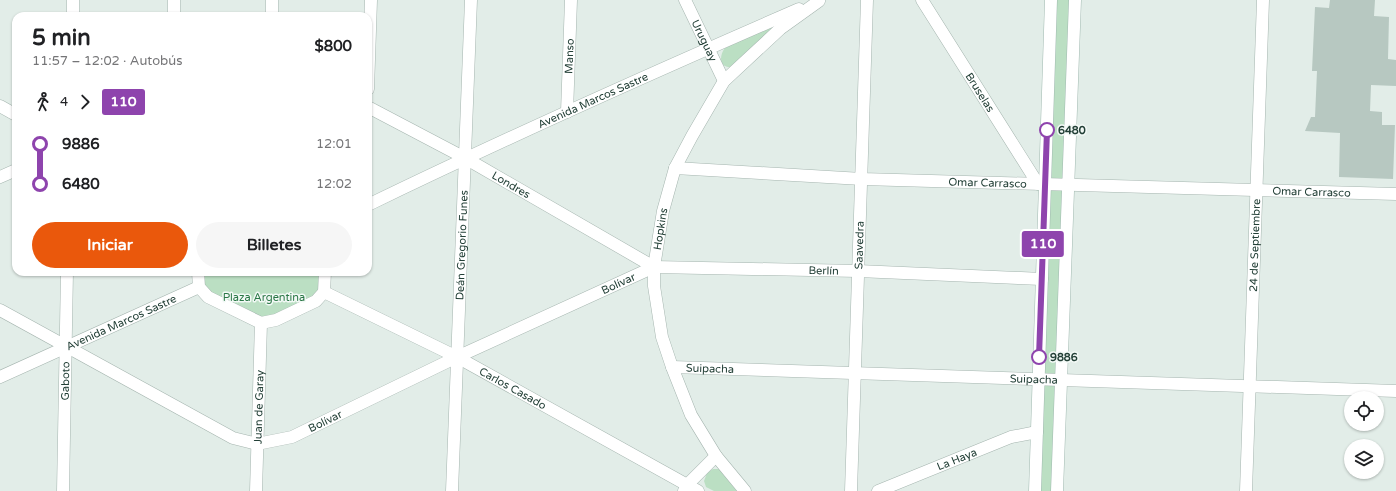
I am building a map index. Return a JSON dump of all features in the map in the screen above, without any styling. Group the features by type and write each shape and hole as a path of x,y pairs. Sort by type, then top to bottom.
{"street":[{"path":"73,0 73,12"},
{"path":"174,0 174,12"},
{"path":"272,0 272,12"},
{"path":"371,0 371,12"},
{"name":"Deán Gregorio Funes","path":"452,491 471,0"},
{"name":"Manso","path":"567,112 571,0"},
{"name":"Uruguay","path":"685,0 724,81"},
{"name":"Avenida Marcos Sastre","path":"372,203 465,158 708,48 819,0"},
{"name":"Hopkins","path":"745,491 716,456 692,415 672,367 662,336 654,286 654,267 663,211 675,168 724,81 780,29 819,0"},
{"name":"Saavedra","path":"851,491 868,0"},
{"name":"Bruselas","path":"922,0 1041,184"},
{"path":"1035,491 1042,279 1041,184 1051,0"},
{"path":"1057,491 1075,0"},
{"name":"24 de Septiembre","path":"1246,491 1263,0"},
{"path":"0,106 12,113"},
{"name":"Londres","path":"372,109 465,158 654,267"},
{"name":"Omar Carrasco","path":"675,168 862,179 1396,194"},
{"path":"0,177 12,172"},
{"name":"Berlín","path":"654,267 858,271 1042,279"},
{"name":"Bolívar","path":"0,310 233,438 257,444 292,437 457,357 654,267"},
{"name":"Gaboto","path":"63,491 68,276"},
{"path":"198,276 198,286 208,297 261,323 276,320 316,301 324,292 325,276"},
{"name":"Avenida Marcos Sastre","path":"0,377 198,286"},
{"name":"Carlos Casado","path":"324,292 457,357 685,488 698,491"},
{"name":"Juan de Garay","path":"256,491 261,323"},
{"name":"Suipacha","path":"672,367 1396,391"},
{"name":"La Haya","path":"878,491 1011,437 1037,432"},
{"path":"685,488 716,456"}],"green space":[{"path":"1051,0 1075,0 1057,491 1035,491"},
{"path":"773,26 774,27 733,67 725,66 723,64 721,55 725,48"},
{"name":"Plaza Argentina","path":"200,276 325,276 324,292 261,323 208,297"},
{"path":"713,469 719,469 737,491 714,491 706,487 704,481 707,473"}],"building":[{"path":"1330,0 1375,0 1374,16 1389,17 1388,59 1396,60 1396,86 1371,85 1370,111 1382,112 1382,125 1395,125 1393,179 1339,177 1340,133 1305,131 1311,117 1315,117 1317,71 1312,71 1315,7 1329,8"}],"bus line":[{"name":"110","path":"1039,357 1047,130"}],"place":[{"name":"6480","path":"1047,130"},
{"name":"9886","path":"1039,357"}]}
